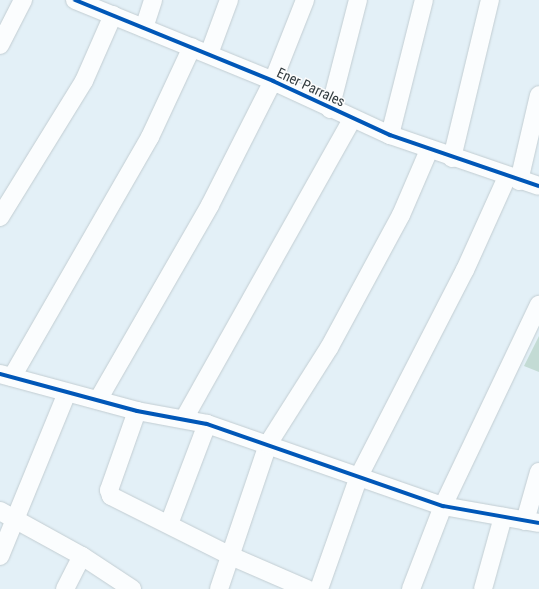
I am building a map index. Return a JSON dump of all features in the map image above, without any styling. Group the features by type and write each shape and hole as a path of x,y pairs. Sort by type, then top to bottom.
{"street":[{"path":"0,45 23,0"},
{"name":"Ener Parrales","path":"77,0 273,81 390,136 513,179 539,186"},
{"path":"144,28 152,0"},
{"path":"209,54 229,0"},
{"path":"98,400 210,205 273,81 305,0"},
{"path":"330,109 358,0"},
{"path":"390,136 424,0"},
{"path":"452,158 490,0"},
{"path":"0,217 84,81 113,15"},
{"path":"192,47 150,137 6,375 137,411 185,417 268,444 443,506 503,517 532,522 539,472"},
{"path":"320,589 359,476 513,179 539,95"},
{"path":"185,417 352,119"},
{"path":"219,589 268,444 332,341 401,215 429,150"},
{"path":"411,589 443,506 539,305"},
{"path":"0,556 17,519 67,393"},
{"path":"137,411 109,493 231,556 307,589"},
{"path":"169,524 207,424"},
{"path":"0,511 82,556 132,589"},
{"path":"483,589 503,517"},
{"path":"65,589 82,556"}],"green space":[{"path":"539,336 539,372 524,366"}],"cycle path":[{"path":"75,0 273,81 390,135 539,186"},
{"path":"0,374 137,411 207,424 443,506 539,523"}]}
